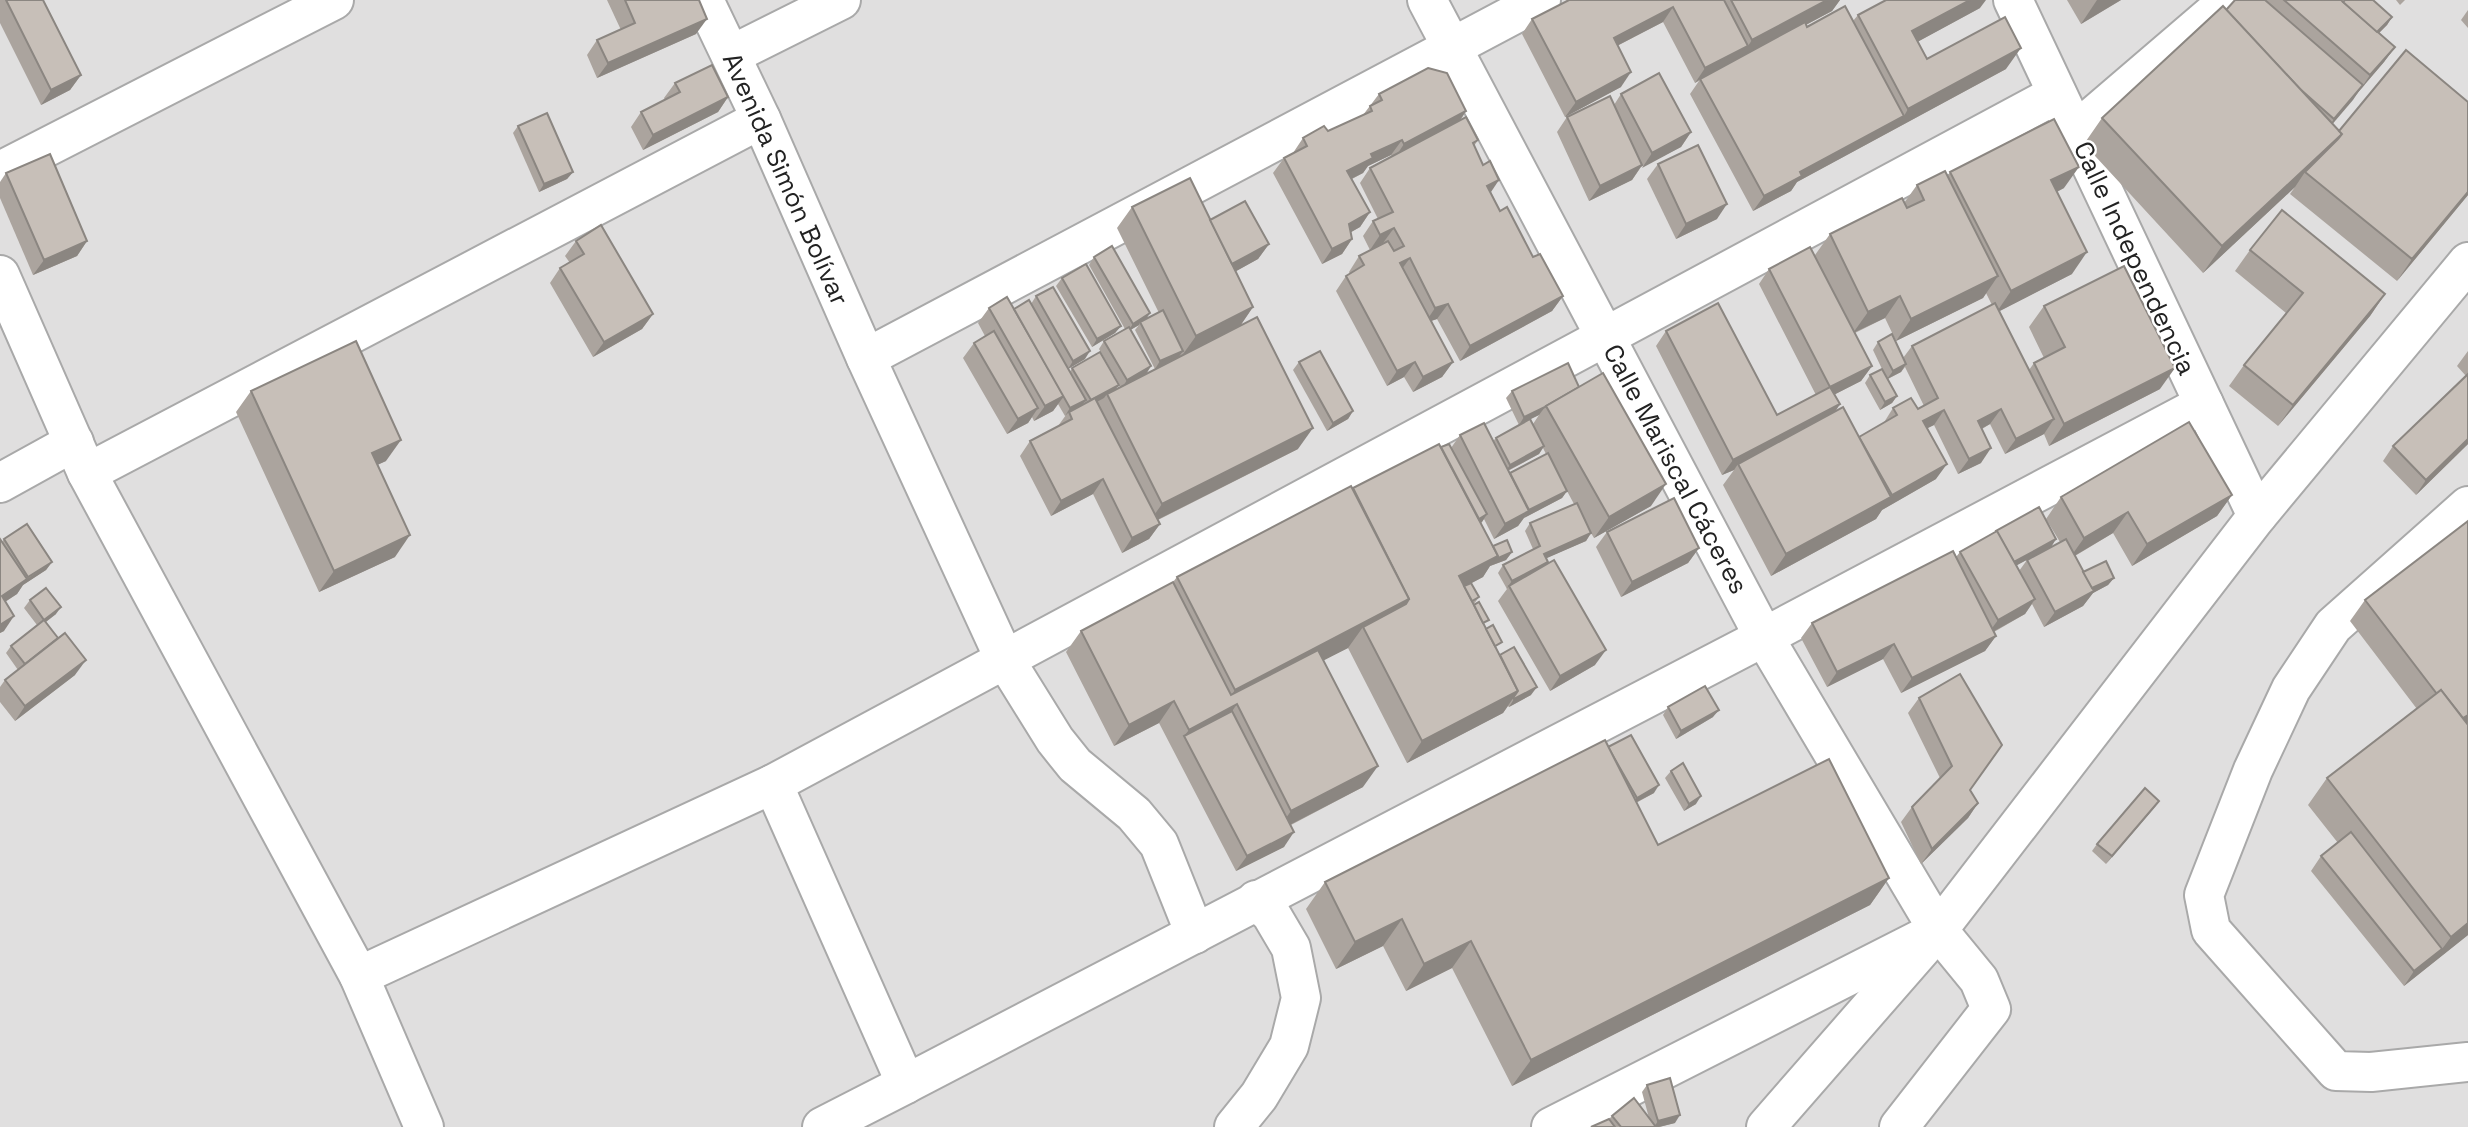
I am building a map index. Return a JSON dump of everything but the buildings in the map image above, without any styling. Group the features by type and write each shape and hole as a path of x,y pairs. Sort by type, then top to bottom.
{"street":[{"path":"0,171 334,0"},
{"name":"Avenida Simón Bolívar","path":"705,0 1004,658 1055,740 1075,765 1134,814 1159,844 1195,934"},
{"path":"731,55 841,0"},
{"name":"Calle Mariscal Cáceres","path":"1427,0 1765,637 1991,1009 1899,1127"},
{"path":"866,358 1541,0"},
{"name":"Calle Independencia","path":"2013,0 2257,516"},
{"path":"2076,132 2229,0"},
{"path":"359,976 773,784 2057,94"},
{"path":"0,483 80,457 761,119"},
{"path":"1766,1127 1958,954 2257,516 2468,262"},
{"path":"0,275 80,457 359,976 424,1127"},
{"path":"822,1127 1765,637 2204,404"},
{"path":"2468,506 2333,626 2291,689 2253,770 2204,895 2211,930 2336,1071 2371,1072 2468,1062"},
{"path":"773,784 906,1084"},
{"path":"1234,1127 1259,1096 1289,1046 1301,998 1292,948 1271,915 1256,900"},
{"path":"1551,1127 1958,954"}],"shaded area":[{"path":"0,0 2468,0 2468,1127 0,1127"}]}
